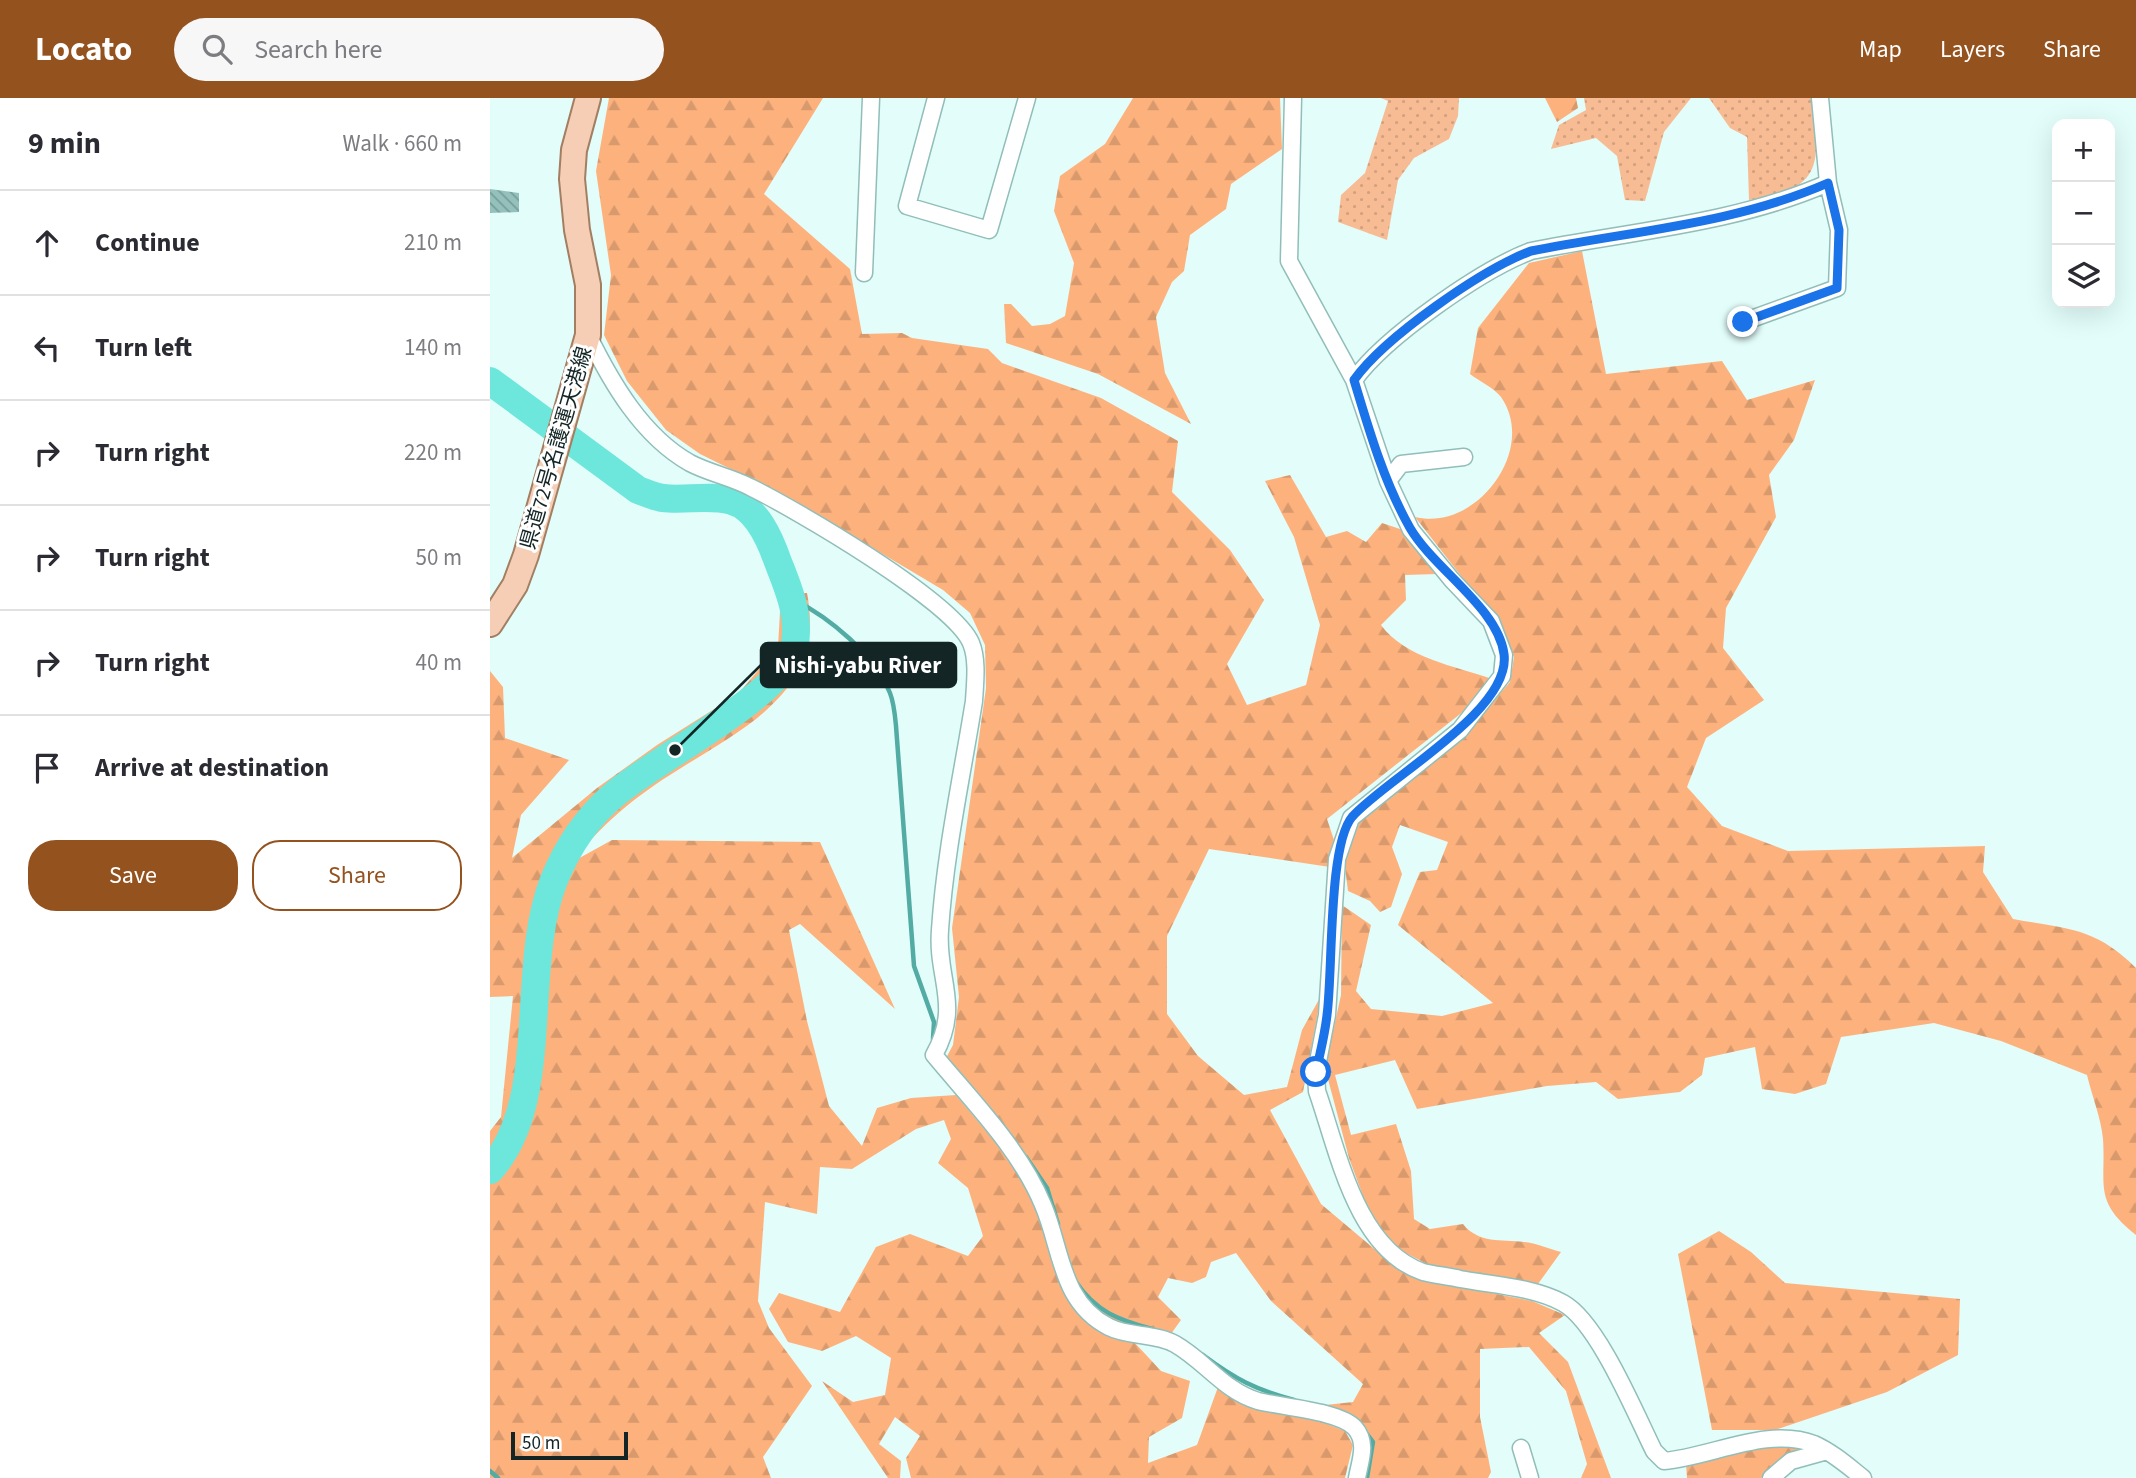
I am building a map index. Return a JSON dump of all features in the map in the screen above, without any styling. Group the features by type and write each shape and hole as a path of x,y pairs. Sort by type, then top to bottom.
{"main road":[{"name":"県道72号名護運天港線","path":"490,624 515,585 554,461 588,335 588,285 577,230 572,180 574,150 588,98"}],"street":[{"path":"864,273 871,98"},
{"path":"936,98 907,206 989,230 1027,98"},
{"path":"1293,98 1289,261 1354,380 1388,481 1411,530 1452,580 1491,621 1504,655 1502,676 1460,730 1351,818 1337,859 1328,1015 1316,1072 1317,1091 1359,1207 1371,1233 1388,1251 1422,1271 1534,1294 1564,1303 1584,1321 1654,1451 1664,1461 1692,1458 1732,1446 1788,1438 1827,1451 1863,1478"},
{"path":"1743,322 1837,288 1839,230 1828,183 1820,98"},
{"path":"1354,380 1366,362 1405,329 1509,260 1531,251 1685,226 1770,206 1828,183"},
{"path":"588,335 624,398 662,441 690,462 748,486 793,510 918,589 951,618 971,642 976,670 974,701 939,932 949,1000 943,1038 934,1055 1027,1171 1044,1206 1066,1283 1081,1304 1109,1327 1174,1343 1226,1385 1256,1400 1341,1419 1355,1427 1364,1446 1357,1478"},
{"path":"1388,481 1401,464 1464,457"},
{"path":"1521,1448 1530,1478"},
{"path":"1771,1478 1791,1461 1827,1451"}],"shaded area":[{"path":"1381,98 1459,98 1458,116 1449,139 1414,158 1398,180 1387,240 1338,222 1341,195 1365,173 1388,101"},
{"path":"1584,98 1691,98 1664,132 1645,201 1625,200 1617,156 1596,138 1551,149 1559,125 1586,110"},
{"path":"1709,98 1813,98 1816,140 1812,170 1792,189 1749,200 1747,137 1730,128"}],"green space":[{"path":"609,98 823,98 764,194 850,269 862,334 902,333 912,338 988,349 1002,363 1101,398 1178,441 1172,492 1230,550 1264,600 1227,664 1247,705 1306,685 1320,625 1294,537 1265,481 1290,475 1326,537 1347,531 1366,542 1382,523 1406,531 1437,574 1405,575 1406,600 1381,625 1403,646 1417,653 1492,679 1464,711 1327,819 1334,840 1330,867 1209,849 1167,936 1167,1014 1198,1056 1244,1095 1287,1087 1302,1030 1321,996 1303,1092 1270,1110 1321,1204 1397,1268 1441,1283 1532,1301 1565,1315 1539,1333 1568,1362 1611,1478 1581,1478 1587,1464 1566,1391 1529,1347 1480,1349 1480,1417 1491,1472 1488,1478 1362,1478 1359,1427 1307,1407 1353,1402 1363,1384 1271,1301 1236,1253 1211,1262 1206,1277 1192,1283 1168,1278 1158,1297 1181,1320 1168,1338 1112,1325 1086,1303 1070,1279 1047,1204 945,1060 953,1045 959,997 952,928 986,688 985,645 970,613 943,590 785,496 700,454 666,430 627,381 604,335 611,275 596,171"},
{"path":"1133,98 1280,98 1282,149 1231,184 1226,209 1190,235 1184,271 1172,282 1156,317 1165,373 1191,424 1098,374 1006,343 1004,304 1011,304 1032,326 1050,324 1065,316 1074,263 1054,211 1060,176 1105,144"},
{"path":"1545,98 1576,98 1578,108 1557,122"},
{"path":"1582,251 1606,374 1722,361 1747,400 1815,380 1794,440 1769,475 1776,517 1726,608 1723,648 1764,700 1706,738 1687,787 1722,826 1788,851 1985,846 1983,872 2013,919 2065,928 2093,937 2107,944 2136,968 2136,1235 2122,1223 2107,1202 2103,1181 2102,1131 2087,1075 2001,1041 1934,1023 1841,1037 1826,1084 1795,1094 1762,1089 1755,1047 1705,1058 1702,1075 1680,1092 1618,1099 1596,1082 1547,1086 1417,1109 1395,1060 1335,1075 1351,1135 1396,1124 1411,1171 1414,1219 1430,1229 1463,1224 1483,1238 1529,1243 1561,1252 1538,1284 1429,1265 1394,1247 1374,1226 1349,1158 1325,1068 1341,995 1342,905 1371,925 1356,991 1371,1009 1442,1016 1493,1003 1398,925 1420,872 1437,870 1448,842 1400,825 1392,847 1402,874 1391,907 1380,912 1370,901 1348,891 1344,859 1360,821 1463,736 1510,682 1514,657 1497,622 1415,517 1438,518 1459,512 1479,500 1495,482 1506,462 1512,440 1510,418 1501,397 1470,374 1478,328 1529,263"},
{"path":"807,593 810,628 804,658 791,683 772,705 723,742 630,803 594,836 574,861 612,840 820,842 895,1009 800,924 789,930 807,1021 829,1106 862,1146 877,1108 911,1098 956,1095 1017,1168 1038,1208 1059,1283 1072,1305 1101,1331 1135,1343 1161,1371 1190,1381 1182,1418 1149,1437 1148,1463 1197,1445 1218,1387 1247,1405 1323,1422 1345,1431 1353,1445 1345,1478 911,1478 906,1458 920,1436 895,1417 879,1444 901,1461 900,1478 888,1478 822,1381 853,1402 885,1395 891,1358 856,1336 822,1351 788,1342 769,1309 779,1293 840,1312 876,1247 910,1234 968,1256 983,1236 968,1188 938,1163 951,1139 944,1120 916,1129 852,1169 820,1167 817,1214 765,1202 758,1301 769,1328 812,1386 763,1457 771,1478 490,1478 490,1131 501,1117 513,996 490,997 490,671 503,687 505,738 569,760 521,815 512,858 597,788 657,745 738,694 778,647 781,594"},
{"path":"1719,1231 1751,1252 1785,1283 1960,1299 1958,1355 1887,1392 1775,1430 1712,1430 1678,1254"},
{"path":"1784,1443 1815,1449 1786,1458 1761,1478 1687,1478 1686,1463"}],"building":[{"path":"490,189 519,193 519,212 490,213"}],"waterway":[{"path":"490,381 638,490 663,498 724,499 749,510 771,544 790,593 796,626 794,649 785,667 767,686 715,726 615,794 587,822 565,856 554,880 544,915 538,952 529,1071 522,1108 509,1141 490,1170"},
{"path":"793,599 822,616 849,638 883,679 891,697 896,726 914,966 934,1022 933,1039 936,1043"},
{"path":"1026,1157 1047,1188 1058,1224"},
{"path":"1076,1282 1100,1308 1129,1322 1152,1329"},
{"path":"1203,1355 1246,1383 1294,1400"},
{"path":"1358,1422 1373,1442 1367,1478"},
{"path":"490,1471 498,1478"}],"place":[{"name":"Nishi-yabu River","path":"675,750"}],"route":[{"path":"1316,1072 1328,1015 1337,859 1351,818 1460,730 1502,676 1504,655 1491,621 1452,580 1411,530 1388,481 1354,380 1366,362 1405,329 1509,260 1531,251 1685,226 1782,203 1828,183 1839,230 1837,288 1743,322"}]}
